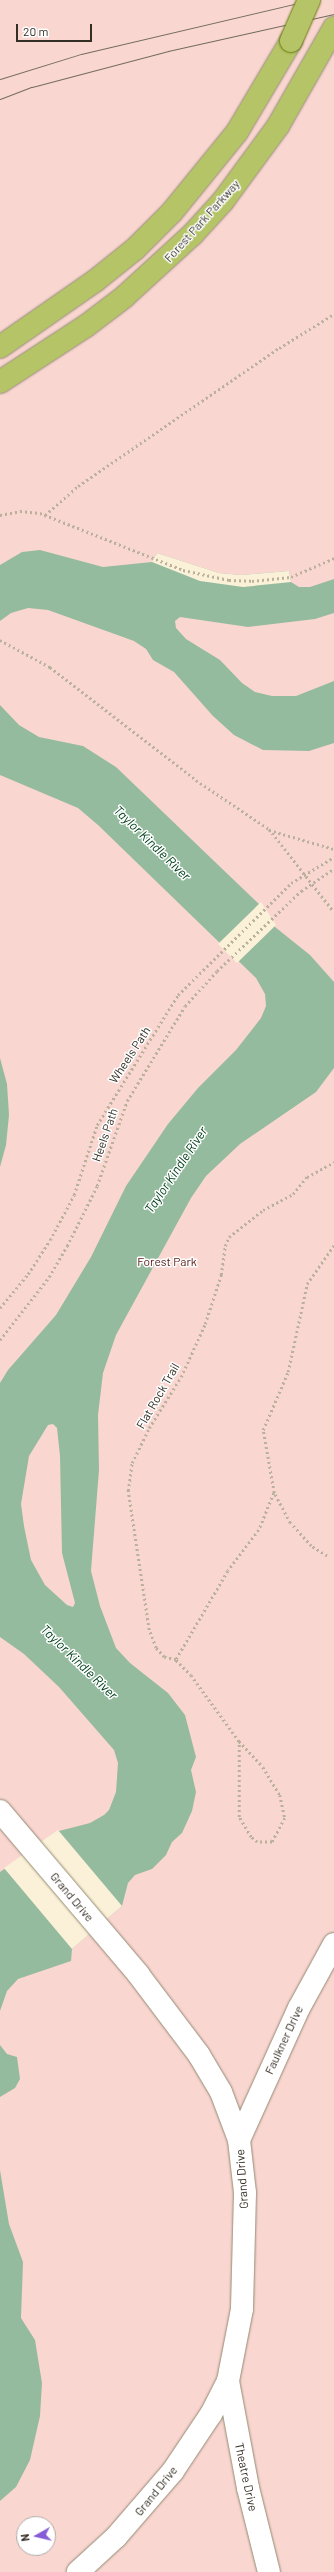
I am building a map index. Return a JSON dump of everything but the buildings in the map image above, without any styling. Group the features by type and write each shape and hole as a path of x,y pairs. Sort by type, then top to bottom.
{"main road":[{"path":"0,346 95,281 134,249 172,212 238,132 291,41 309,0"},
{"name":"Forest Park Parkway","path":"0,382 86,326 124,297 192,235 223,201 274,132 333,29"}],"street":[{"name":"Grand Drive","path":"0,1811 98,1927 199,2054 220,2092 239,2140 245,2193 245,2256 242,2309 228,2381 190,2446 156,2493 116,2537 78,2572"},
{"name":"Faulkner Drive","path":"239,2140 299,2008 334,1944"},
{"name":"Theatre Drive","path":"228,2381 248,2488 269,2572"}],"path":[{"path":"45,515 78,486 279,348 334,314"},
{"path":"0,515 20,511 45,515 183,570 229,580 252,581 291,576 334,558"},
{"path":"0,640 25,652 78,686 196,780 269,829 334,849"},
{"path":"269,829 334,912"},
{"name":"Wheels Path","path":"0,1308 28,1274 64,1216 97,1125 111,1100 178,995 281,893 304,873 334,857"},
{"name":"Heels Path","path":"0,1340 49,1277 87,1211 127,1101 185,1006 217,971 290,902 312,883 334,869"},
{"name":"Flat Rock Trail","path":"239,1741 239,1817 251,1838 264,1843 272,1842 285,1818 280,1795 263,1767 239,1741 191,1675 176,1660 164,1657 156,1648 149,1630 128,1491 132,1463 149,1428 181,1377 205,1324 221,1275 225,1246 229,1237 263,1210 293,1194 307,1177 334,1162"},
{"path":"327,1556 311,1546 290,1523 274,1493 263,1430 288,1372 307,1284 334,1246"},
{"path":"176,1660 228,1571 259,1530 274,1493"}],"green space":[{"name":"Forest Park","path":"0,0 334,0 334,2572 0,2572"}],"water":[{"path":"40,550 103,567 152,562 157,553 219,573 241,575 289,571 291,582 299,587 310,587 334,579 334,613 315,619 248,627 180,617 175,621 176,628 186,639 220,660 242,683 255,692 272,696 296,696 334,681 334,743 309,751 263,750 234,735 213,716 174,672 153,660 146,649 134,641 48,610 28,608 11,613 0,621 0,565 22,552"},
{"name":"Taylor Kindle River","path":"0,705 19,725 39,737 83,746 116,767 259,904 275,927 310,955 334,982 334,1068 316,1092 240,1144 206,1176 191,1198 116,1335 103,1373 98,1415 99,1470 91,1571 100,1606 116,1648 130,1663 168,1693 185,1715 196,1757 191,1770 196,1792 192,1811 182,1833 172,1842 166,1855 152,1869 135,1875 128,1883 122,1906 72,1949 71,1961 18,1979 7,1991 0,2011 0,1872 59,1831 90,1823 104,1815 109,1810 116,1792 118,1763 114,1750 59,1687 24,1654 0,1637 0,1383 8,1370 56,1315 91,1257 126,1186 168,1124 198,1088 236,1050 261,1018 266,1006 265,994 256,978 98,825 78,808 0,775","holes":["53,1424 57,1428 60,1456 62,1553 75,1603 73,1607 67,1605 45,1585 31,1560 21,1504 29,1456 48,1425"]},
{"path":"0,1058 7,1084 9,1115 6,1145 0,1167"},
{"path":"0,2045 7,2054 17,2057 20,2079 15,2088 0,2097"},
{"path":"0,2170 9,2224 23,2262 21,2318 35,2340 42,2383 40,2416 30,2460 16,2487 0,2501"}],"pier":[{"path":"157,553 219,573 241,575 289,571 291,582 243,587 200,581 152,562"},
{"path":"261,902 276,925 237,963 218,944"},
{"path":"58,1830 122,1906 72,1949 4,1868"}],"tram line":[{"path":"0,79 81,54 312,0"},
{"path":"0,99 32,87 168,51 334,14"}]}
